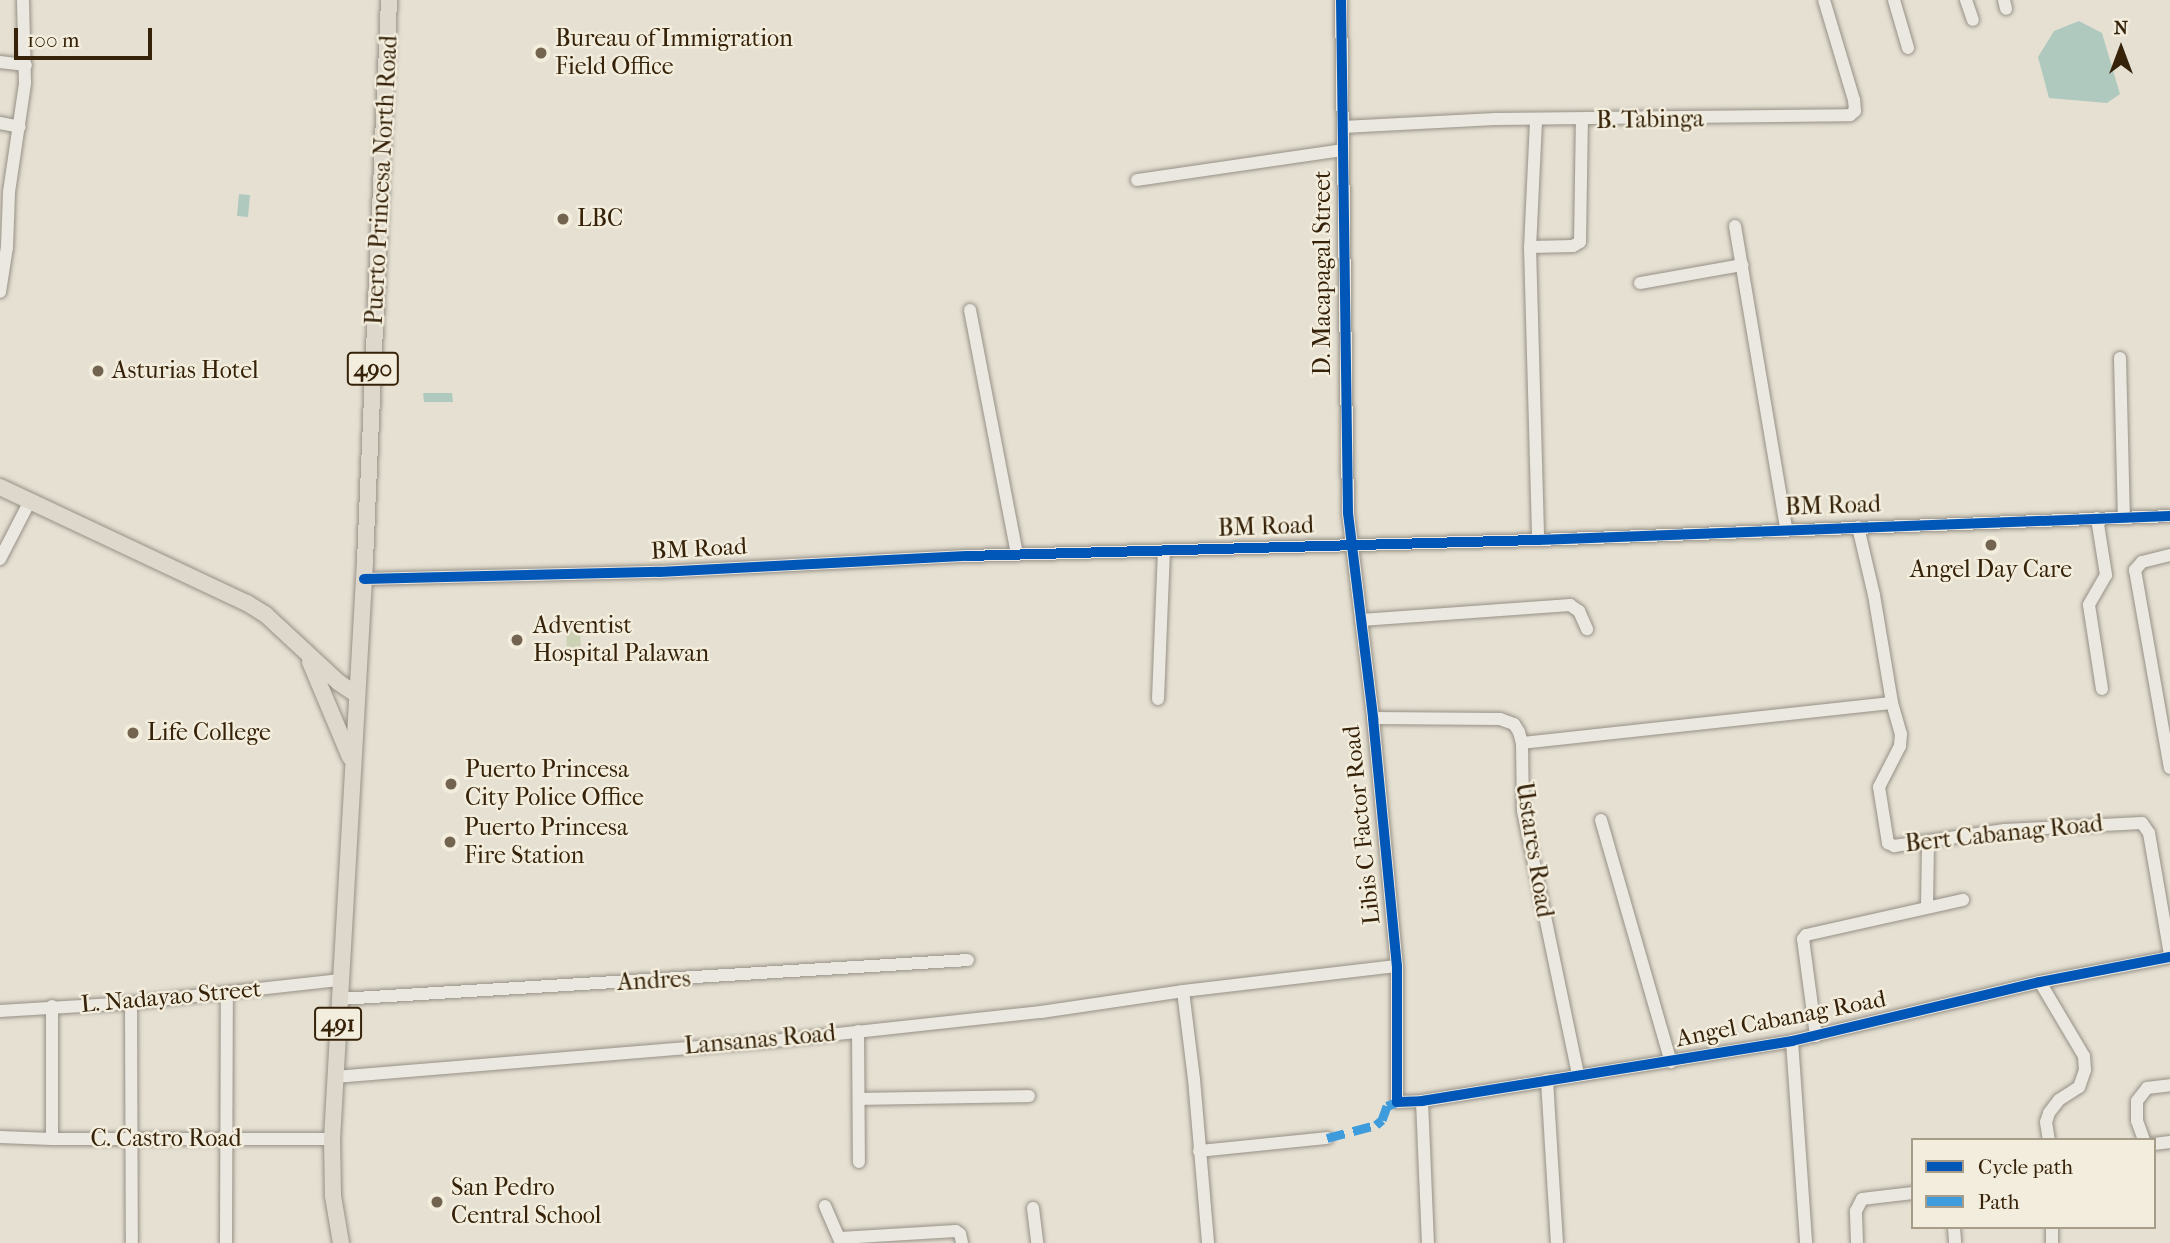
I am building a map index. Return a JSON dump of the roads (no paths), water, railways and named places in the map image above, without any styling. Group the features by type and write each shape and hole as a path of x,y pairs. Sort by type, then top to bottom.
{"main road":[{"name":"Puerto Princesa North Road","path":"357,695 389,0"},
{"path":"0,487 247,603 266,615 338,682 357,695"},
{"path":"305,650 352,762"},
{"name":"491","path":"341,1243 334,1196 331,1139 357,695"}],"street":[{"path":"0,292 7,247 4,191 20,127 26,65 23,0"},
{"name":"D. Macapagal Street","path":"1341,0 1348,513 1352,544"},
{"name":"B. Tabinga","path":"1343,127 1495,119 1582,121 1853,114 1855,104 1824,0"},
{"path":"1894,0 1908,48"},
{"path":"1966,0 1973,20"},
{"path":"0,62 26,65"},
{"path":"1536,121 1530,247 1538,540"},
{"path":"1530,247 1573,246 1580,242 1582,121"},
{"path":"0,123 20,127"},
{"path":"1137,180 1343,150"},
{"path":"1735,226 1786,528"},
{"path":"1640,283 1742,265"},
{"path":"970,310 1017,555"},
{"path":"2120,358 2124,517"},
{"path":"0,559 30,501"},
{"name":"BM Road","path":"364,579 659,572 1017,555 1538,540 1786,528 2170,516"},
{"path":"2097,518 2106,575 2090,605 2102,689"},
{"name":"Bert Cabanag Road","path":"1858,527 1874,595 1901,741 1878,787 1886,841 1894,846 2005,831 2142,822 2149,833 2170,955"},
{"name":"Libis C Factor Road","path":"1352,544 1373,718 1397,966 1397,1102"},
{"path":"1158,699 1164,551"},
{"path":"2170,555 2141,562 2135,570 2170,768"},
{"path":"1361,620 1570,605 1579,611 1587,629"},
{"path":"1373,718 1508,720 1514,724 1522,743 1892,703"},
{"name":"Ustares Road","path":"1522,743 1523,811 1578,1074"},
{"path":"1601,820 1671,1062"},
{"path":"1927,907 1928,841"},
{"path":"1816,1036 1803,939 1806,935 1963,900"},
{"name":"Angel Cabanag Road","path":"1397,1102 1422,1101 1792,1041 2040,982 2170,955"},
{"name":"Andres","path":"340,999 968,960"},
{"name":"Lansanas Road","path":"335,1077 858,1031 1041,1012 1183,991 1397,966"},
{"name":"L. Nadayao Street","path":"0,1011 131,1003 341,980"},
{"path":"2040,982 2084,1056 2085,1070 2079,1087 2059,1100 2049,1113 2046,1122 2049,1138"},
{"path":"1183,991 1194,1079 1208,1243"},
{"path":"226,1242 227,994"},
{"path":"131,1003 132,1243"},
{"path":"52,1006 52,1139"},
{"path":"858,1031 859,1162"},
{"path":"1792,1041 1806,1243"},
{"path":"1547,1080 1556,1243"},
{"path":"2143,1138 2137,1121 2137,1101 2147,1088 2170,1085"},
{"path":"860,1099 1029,1096"},
{"path":"1422,1101 1428,1243"},
{"name":"C. Castro Road","path":"0,1137 331,1139"},
{"path":"1199,1151 1327,1138"},
{"path":"1857,1243 1856,1211 1862,1199 1911,1193"},
{"path":"825,1206 840,1241 956,1231 960,1234 962,1243"},
{"path":"1033,1208 1037,1243"}],"place":[{"name":"Bureau of Immigration Field Office","path":"541,53"},
{"name":"LBC","path":"563,219"},
{"name":"Asturias Hotel","path":"98,371"},
{"name":"Angel Day Care","path":"1991,545"},
{"name":"Adventist Hospital Palawan","path":"517,640"},
{"name":"Life College","path":"133,733"},
{"name":"Puerto Princesa City Police Office","path":"451,784"},
{"name":"Puerto Princesa Fire Station","path":"450,842"},
{"name":"San Pedro Central School","path":"437,1202"}]}
